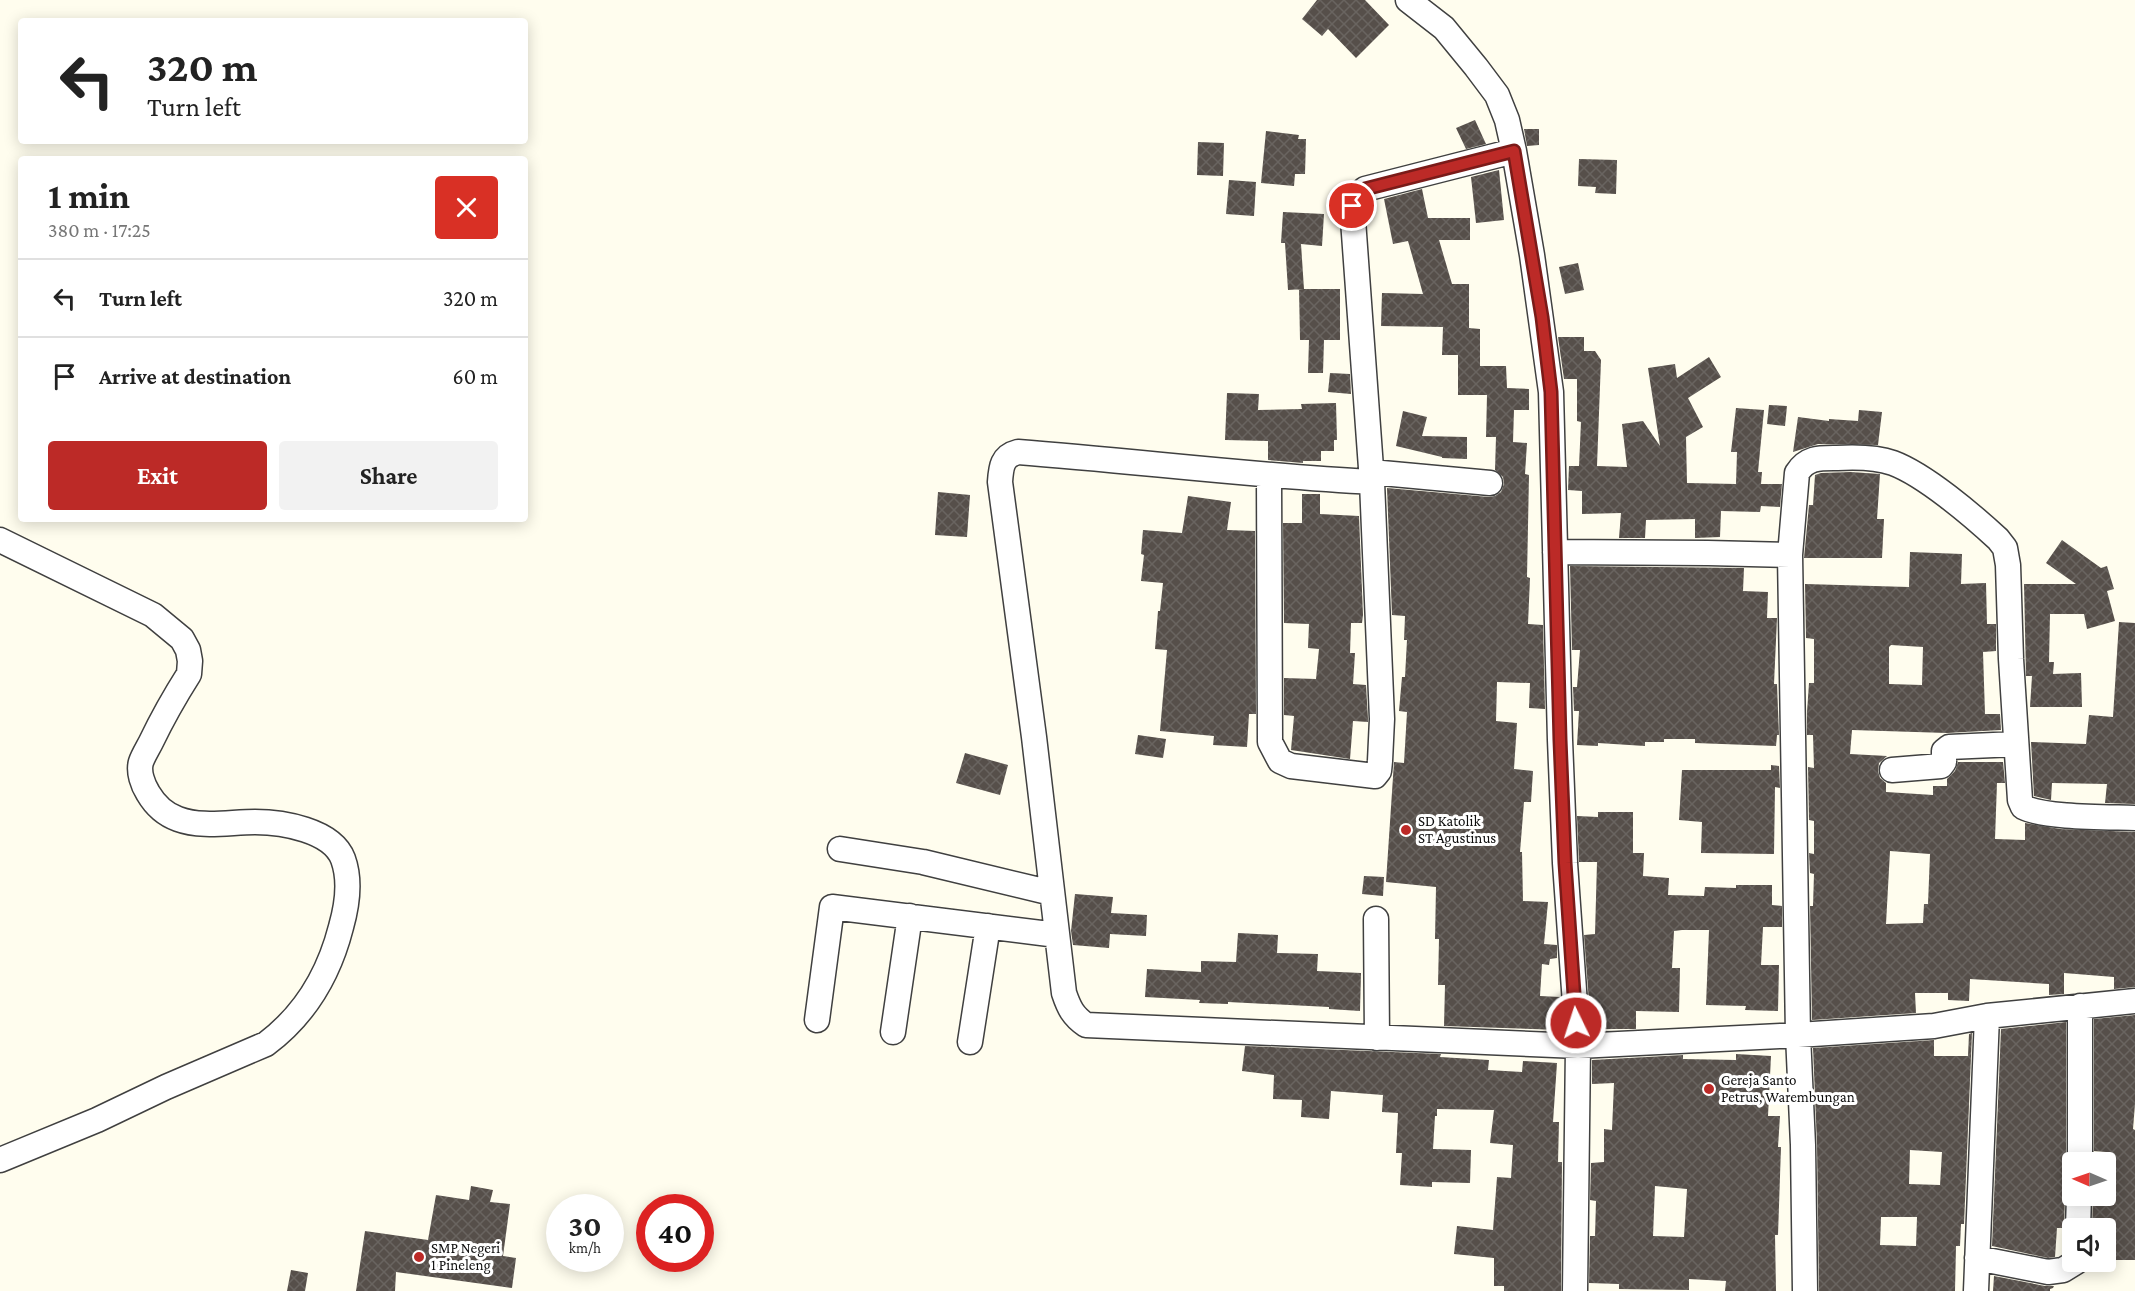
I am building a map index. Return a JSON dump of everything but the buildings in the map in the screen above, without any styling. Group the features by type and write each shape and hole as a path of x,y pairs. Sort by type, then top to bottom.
{"street":[{"path":"1408,0 1444,28 1497,95 1507,120 1514,151 1542,317 1551,392 1565,863 1578,1046 1575,1291"},
{"path":"1269,476 1270,742 1280,761 1291,766 1376,776 1379,771 1382,719 1364,349 1352,213 1355,197 1365,189 1514,151"},
{"path":"1490,483 1371,477 1269,476 1018,452 1010,454 1001,464 1000,482 1064,993 1069,1009 1076,1018 1086,1025 1578,1046 1934,1026 1987,1016 2135,1001"},
{"path":"1805,1291 1790,555 1797,473 1802,464 1815,458 1873,459 1892,463 1920,477 1983,526 2006,548 2016,744 2020,800 2023,807 2055,814 2135,818"},
{"path":"0,540 153,615 185,644 190,662 189,674 140,764 144,787 152,801 164,813 179,820 197,823 279,823 302,829 326,839 336,848 343,858 348,883 344,915 335,951 308,1003 281,1033 266,1044 175,1082 97,1120 0,1160"},
{"path":"1555,552 1790,555"},
{"path":"1892,770 1941,766 1944,751 1949,747 2016,744"},
{"path":"840,849 923,862 1053,892"},
{"path":"817,1020 832,907 1057,935"},
{"path":"893,1032 910,916"},
{"path":"1376,919 1377,1038"},
{"path":"970,1042 988,926"},
{"path":"2080,1006 2080,1152"},
{"path":"1976,1291 1987,1016"},
{"path":"1977,1258 2048,1272 2062,1270"}],"place":[{"name":"SD Katolik ST Agustinus","path":"1406,830"},
{"name":"Gereja Santo Petrus, Warembungan","path":"1709,1089"},
{"name":"SMP Negeri 1 Pineleng","path":"419,1257"}],"route":[{"path":"1352,206 1355,197 1365,189 1514,151 1533,255 1551,392 1560,740 1565,863 1576,1023"}]}
